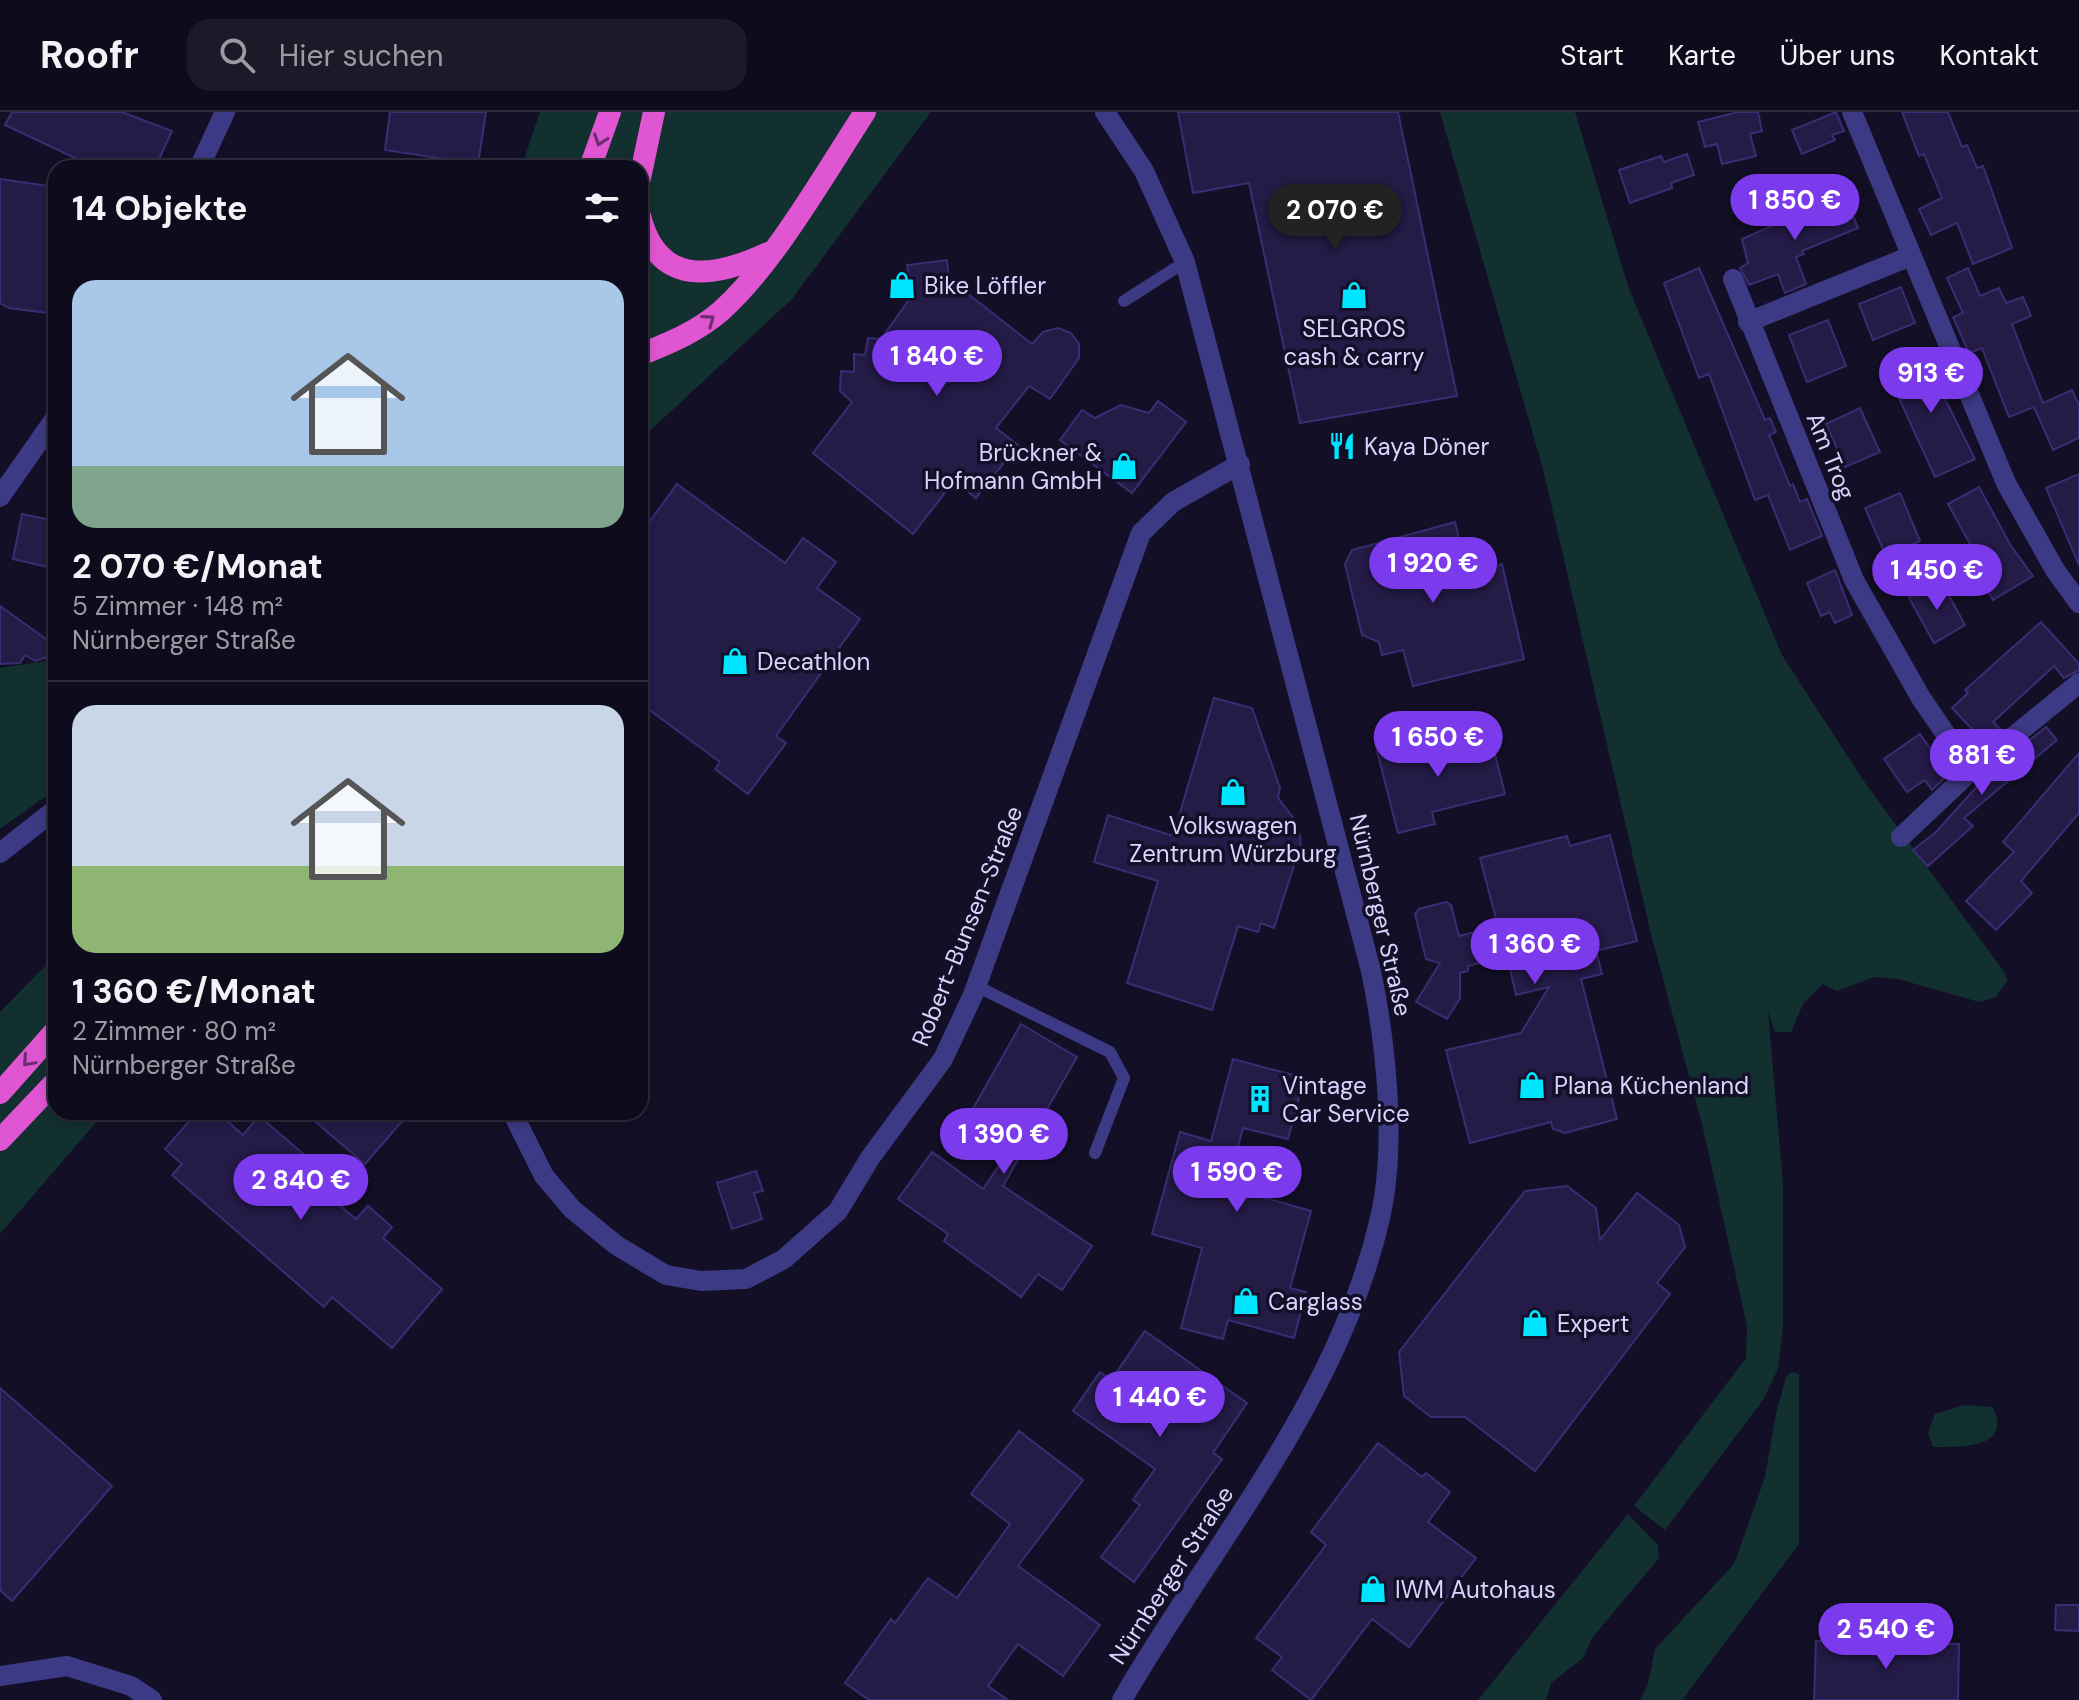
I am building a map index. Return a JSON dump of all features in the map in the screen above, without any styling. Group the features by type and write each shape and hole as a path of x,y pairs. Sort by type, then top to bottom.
{"highway":[{"path":"593,160 610,112"},
{"path":"630,160 651,112"},
{"path":"643,160 651,112"},
{"path":"648,352 689,334 719,313 745,287 865,112"},
{"path":"648,238 665,260 687,271 714,273 735,268 772,250"},
{"path":"0,1093 48,1039"},
{"path":"0,1140 48,1089"}],"street":[{"path":"203,160 225,112"},
{"name":"Nürnberger Straße","path":"1105,112 1144,171 1185,262 1240,464 1381,1020 1387,1087 1381,1215 1344,1330 1297,1425 1122,1700"},
{"path":"1852,112 2006,483 2055,570 2079,603"},
{"path":"1748,322 1911,256"},
{"name":"Am Trog","path":"1733,279 1854,580 1921,698 1971,771"},
{"path":"0,497 48,428"},
{"name":"Robert-Bunsen-Straße","path":"516,1120 544,1176 572,1209 616,1245 666,1275 701,1281 746,1279 784,1259 838,1211 870,1158 943,1059 976,986 1141,533 1173,502 1240,464"},
{"path":"1901,837 1971,771 2079,683"},
{"path":"0,853 48,815"},
{"path":"0,1676 67,1666 131,1686 152,1700"}],"lane":[{"path":"1124,301 1185,262"},
{"path":"976,986 1110,1052 1124,1078 1095,1153"}],"green space":[{"path":"540,112 931,112 792,299 648,433 648,160 524,160"},
{"path":"1440,112 1575,112 1629,289 1782,655 1863,780 2005,973 2007,981 1996,997 1979,1002 1898,979 1874,977 1837,991 1823,984 1803,1004 1791,1032 1775,1032 1768,1012 1783,1183 1783,1327 1778,1369 1763,1400 1665,1530 1634,1506 1746,1358 1747,1326 1703,1128 1651,934 1543,469"},
{"path":"45,661 48,666 48,795 0,829 0,668"},
{"path":"48,963 48,1120 98,1120 0,1234 0,1012"},
{"path":"1792,1372 1799,1374 1799,1544 1682,1700 1640,1700 1648,1684 1655,1649 1734,1564 1765,1477 1776,1414 1786,1377"},
{"path":"1964,1405 1993,1407 1996,1431 1981,1443 1933,1447 1928,1433 1935,1414"},
{"path":"1628,1514 1658,1545 1659,1558 1592,1638 1583,1658 1551,1683 1546,1700 1478,1700"}],"building":[{"path":"12,112 122,112 172,131 159,160 79,160 5,125"},
{"path":"390,112 486,112 479,160 451,160 385,150"},
{"name":"SELGROS cash & carry","path":"1178,112 1398,112 1457,396 1300,423 1249,183 1193,193"},
{"path":"1738,112 1758,112 1762,131 1750,134 1756,156 1722,164 1717,144 1705,147 1698,122"},
{"path":"1836,112 1844,131 1832,135 1835,140 1802,154 1792,130"},
{"path":"1902,112 1948,112 1962,147 1967,145 1977,168 1983,166 2012,248 1973,264 1957,223 1931,235 1919,209 1942,198 1924,154 1919,156"},
{"path":"1687,154 1694,175 1671,183 1672,188 1630,203 1619,170 1661,156 1664,162"},
{"path":"0,179 48,186 48,313 9,308 0,303"},
{"path":"1844,194 1858,228 1802,251 1804,254 1796,257 1806,284 1785,293 1778,274 1749,285 1740,268 1748,263 1742,239"},
{"path":"947,260 949,279 1032,344 1043,332 1058,328 1071,333 1079,344 1079,358 1050,399 1029,386 996,428 1018,445 976,498 954,481 913,534 813,453 852,402 840,391 841,371 854,372 854,354 865,355 868,338 881,339 911,297 907,265"},
{"path":"1699,268 1765,420 1770,418 1776,432 1769,435 1790,486 1793,484 1800,502 1807,499 1822,536 1790,550 1768,495 1755,500 1709,374 1699,378 1664,283"},
{"path":"1968,268 1980,296 1999,288 2006,303 2023,297 2031,316 2012,324 2027,363 2043,403 2072,390 2079,405 2079,438 2053,450 2034,407 2009,417 1982,348 1969,353 1953,317 1963,313 1947,278"},
{"path":"1901,287 1915,323 1873,340 1859,304"},
{"path":"1828,320 1846,366 1807,382 1789,335"},
{"path":"1932,354 1947,393 1943,395 1975,459 1935,477 1887,372"},
{"name":"Brückner & Hofmann GmbH","path":"1158,401 1186,422 1132,493 1060,440 1082,410 1095,418 1121,405 1149,413"},
{"path":"1860,408 1880,452 1845,467 1826,424"},
{"path":"2079,474 2079,565 2046,488"},
{"name":"Decathlon","path":"677,484 785,563 803,538 836,562 817,588 860,619 776,736 786,743 748,794 715,769 720,762 648,709 648,524"},
{"path":"1979,487 2011,546 2033,576 1993,600 1974,569 1981,564 1948,504"},
{"path":"1900,493 1920,541 1886,556 1865,508"},
{"path":"22,514 48,519 48,567 13,559"},
{"path":"1455,522 1468,574 1502,564 1524,659 1413,686 1403,650 1382,655 1379,642 1362,635 1345,564 1352,550"},
{"path":"1835,570 1852,615 1835,623 1830,612 1821,616 1807,583"},
{"path":"1941,581 1965,625 1934,643 1909,598"},
{"path":"0,606 48,640 48,655 35,661 25,655 20,663 0,664"},
{"path":"2041,622 2079,664 2079,670 2064,678 2054,666 1993,722 2001,730 1985,743 1952,708 1968,693 1965,690"},
{"path":"1214,698 1252,708 1280,788 1278,798 1292,816 1300,837 1302,857 1297,856 1274,928 1261,923 1258,932 1238,926 1212,1010 1127,983 1158,881 1094,862 1108,815 1173,836"},
{"path":"2046,727 2057,740 1964,818 1973,826 1928,866 1913,850 1936,832 1990,772"},
{"path":"1920,734 1941,764 1946,760 1953,770 1932,790 1925,780 1907,792 1884,759"},
{"path":"1490,735 1505,794 1432,812 1435,824 1398,833 1377,751 1414,742 1417,753"},
{"path":"2079,753 2079,813 2021,881 2032,893 1996,930 1966,901 2014,852 2003,842"},
{"path":"1610,835 1637,941 1596,951 1602,974 1581,979 1617,1119 1565,1133 1553,1129 1551,1122 1470,1143 1446,1050 1521,1033 1549,987 1516,995 1507,956 1468,966 1468,971 1460,973 1460,998 1447,1019 1416,1002 1440,963 1426,959 1415,914 1419,909 1446,902 1451,905 1459,936 1498,926 1480,858 1567,836 1570,846"},
{"path":"1021,1024 1077,1057 1003,1186 1092,1246 1062,1290 1038,1274 1021,1297 944,1241 948,1234 898,1199 932,1152 983,1189 1002,1161 958,1135"},
{"path":"1233,1059 1304,1078 1288,1139 1243,1128 1227,1187 1311,1211 1290,1288 1306,1292 1294,1338 1228,1320 1223,1339 1181,1328 1202,1248 1152,1234 1180,1132 1211,1141"},
{"path":"190,1120 226,1120 243,1135 256,1120 264,1120 329,1176 319,1188 356,1219 368,1206 392,1227 383,1238 442,1289 392,1348 332,1297 324,1307 172,1175 182,1164 165,1149"},
{"path":"313,1120 403,1120 365,1164"},
{"path":"756,1171 763,1191 754,1193 762,1219 732,1229 717,1183"},
{"name":"Expert","path":"1567,1186 1596,1208 1600,1240 1637,1193 1679,1225 1685,1247 1657,1283 1670,1294 1535,1471 1465,1417 1431,1417 1404,1396 1399,1352 1525,1191"},
{"path":"1145,1331 1247,1403 1213,1453 1222,1459 1134,1582 1101,1557 1140,1505 1133,1500 1155,1469 1073,1411 1100,1372 1111,1380"},
{"path":"0,1388 112,1486 12,1601 0,1590"},
{"path":"1019,1431 1083,1480 1018,1566 1100,1625 1063,1676 1018,1644 988,1686 1008,1700 869,1700 845,1683 891,1619 895,1623 928,1578 957,1598 1010,1524 971,1494"},
{"name":"IWM Autohaus","path":"1378,1443 1422,1477 1426,1473 1450,1492 1428,1522 1476,1558 1409,1647 1372,1619 1311,1700 1272,1670 1282,1657 1256,1638 1326,1545 1311,1532"},
{"path":"2056,1605 2079,1605 2079,1631 2055,1630"},
{"path":"1816,1641 1959,1644 1958,1700 1814,1700"}],"place":[{"name":"Bike Löffler","path":"902,285"},
{"name":"SELGROS cash & carry","path":"1354,295"},
{"name":"Kaya Döner","path":"1342,446"},
{"name":"Brückner & Hofmann GmbH","path":"1124,466"},
{"name":"Decathlon","path":"735,661"},
{"name":"Volkswagen Zentrum Würzburg","path":"1233,792"},
{"name":"Plana Küchenland","path":"1532,1085"},
{"name":"Vintage Car Service","path":"1260,1099"},
{"name":"Carglass","path":"1246,1301"},
{"name":"Expert","path":"1535,1323"},
{"name":"IWM Autohaus","path":"1373,1589"}]}
